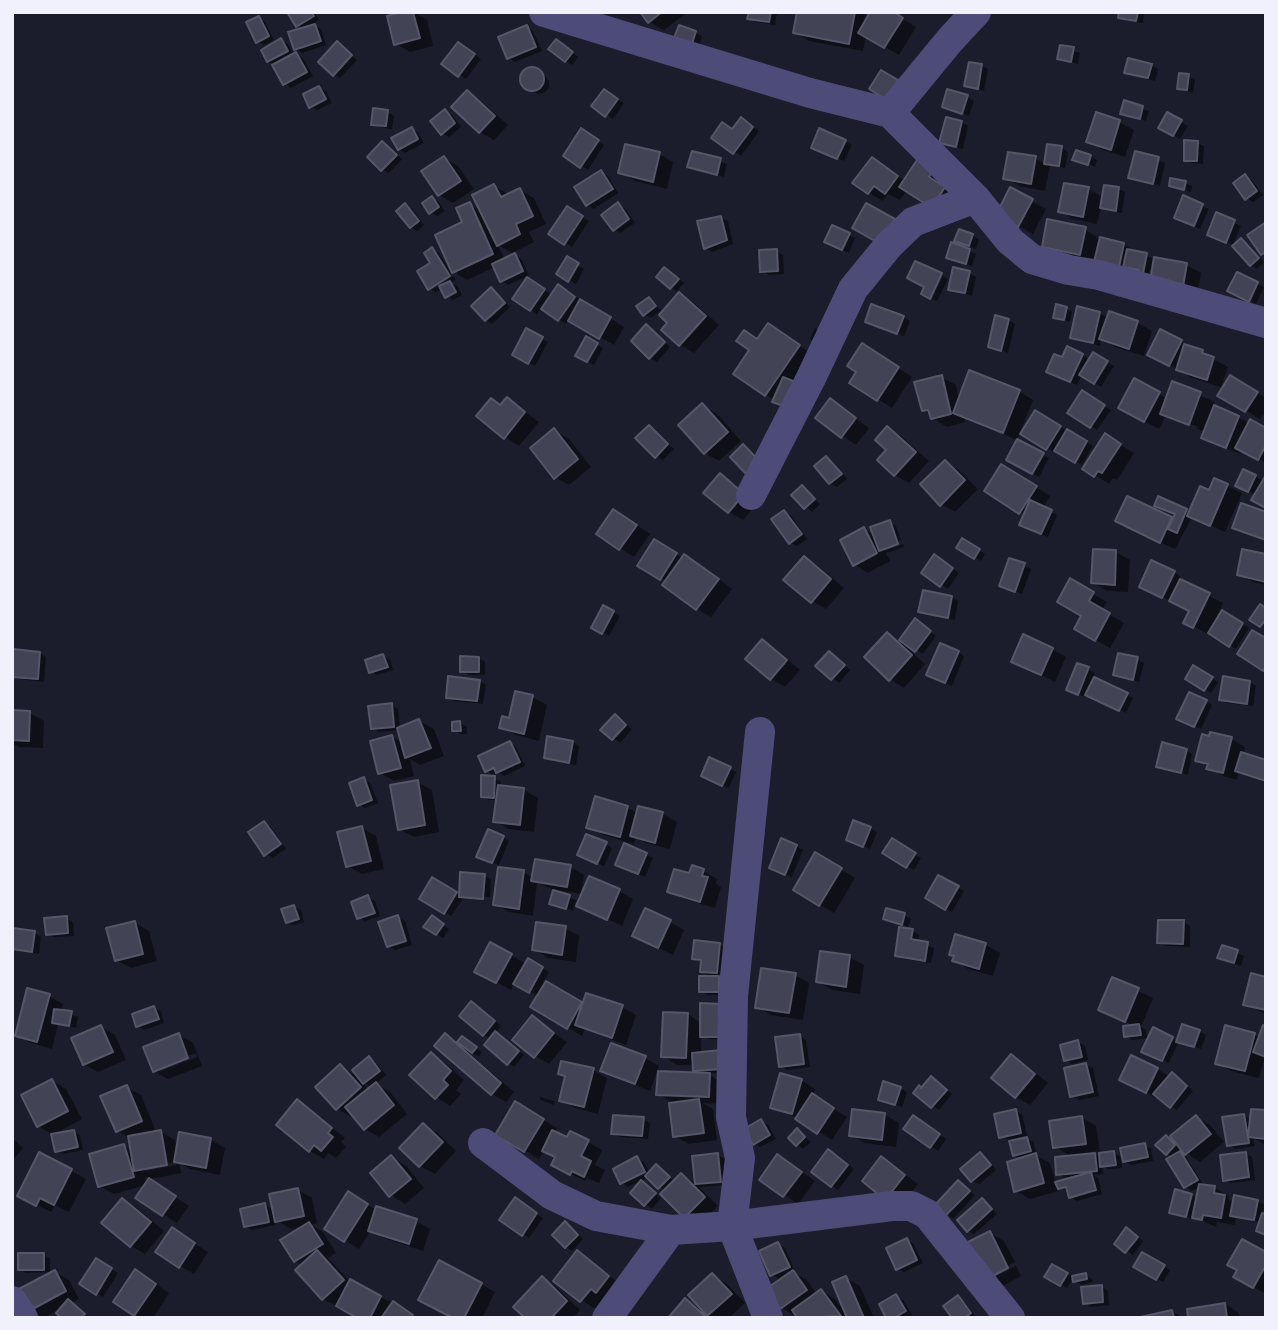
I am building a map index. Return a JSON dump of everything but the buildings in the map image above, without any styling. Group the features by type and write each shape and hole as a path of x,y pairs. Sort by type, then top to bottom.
{"street":[{"path":"544,12 810,93 890,113 975,198 1010,241 1032,259 1069,270 1099,275 1266,323"},
{"path":"890,113 976,12"},
{"path":"751,495 853,289 889,245 914,222 975,198"},
{"path":"760,733 733,996 731,1117 740,1158 732,1226 768,1318"},
{"path":"483,1143 552,1195 596,1216 671,1230 912,1206 927,1214 1010,1318"},
{"path":"607,1318 671,1230"},
{"path":"12,1301 23,1318"}]}
